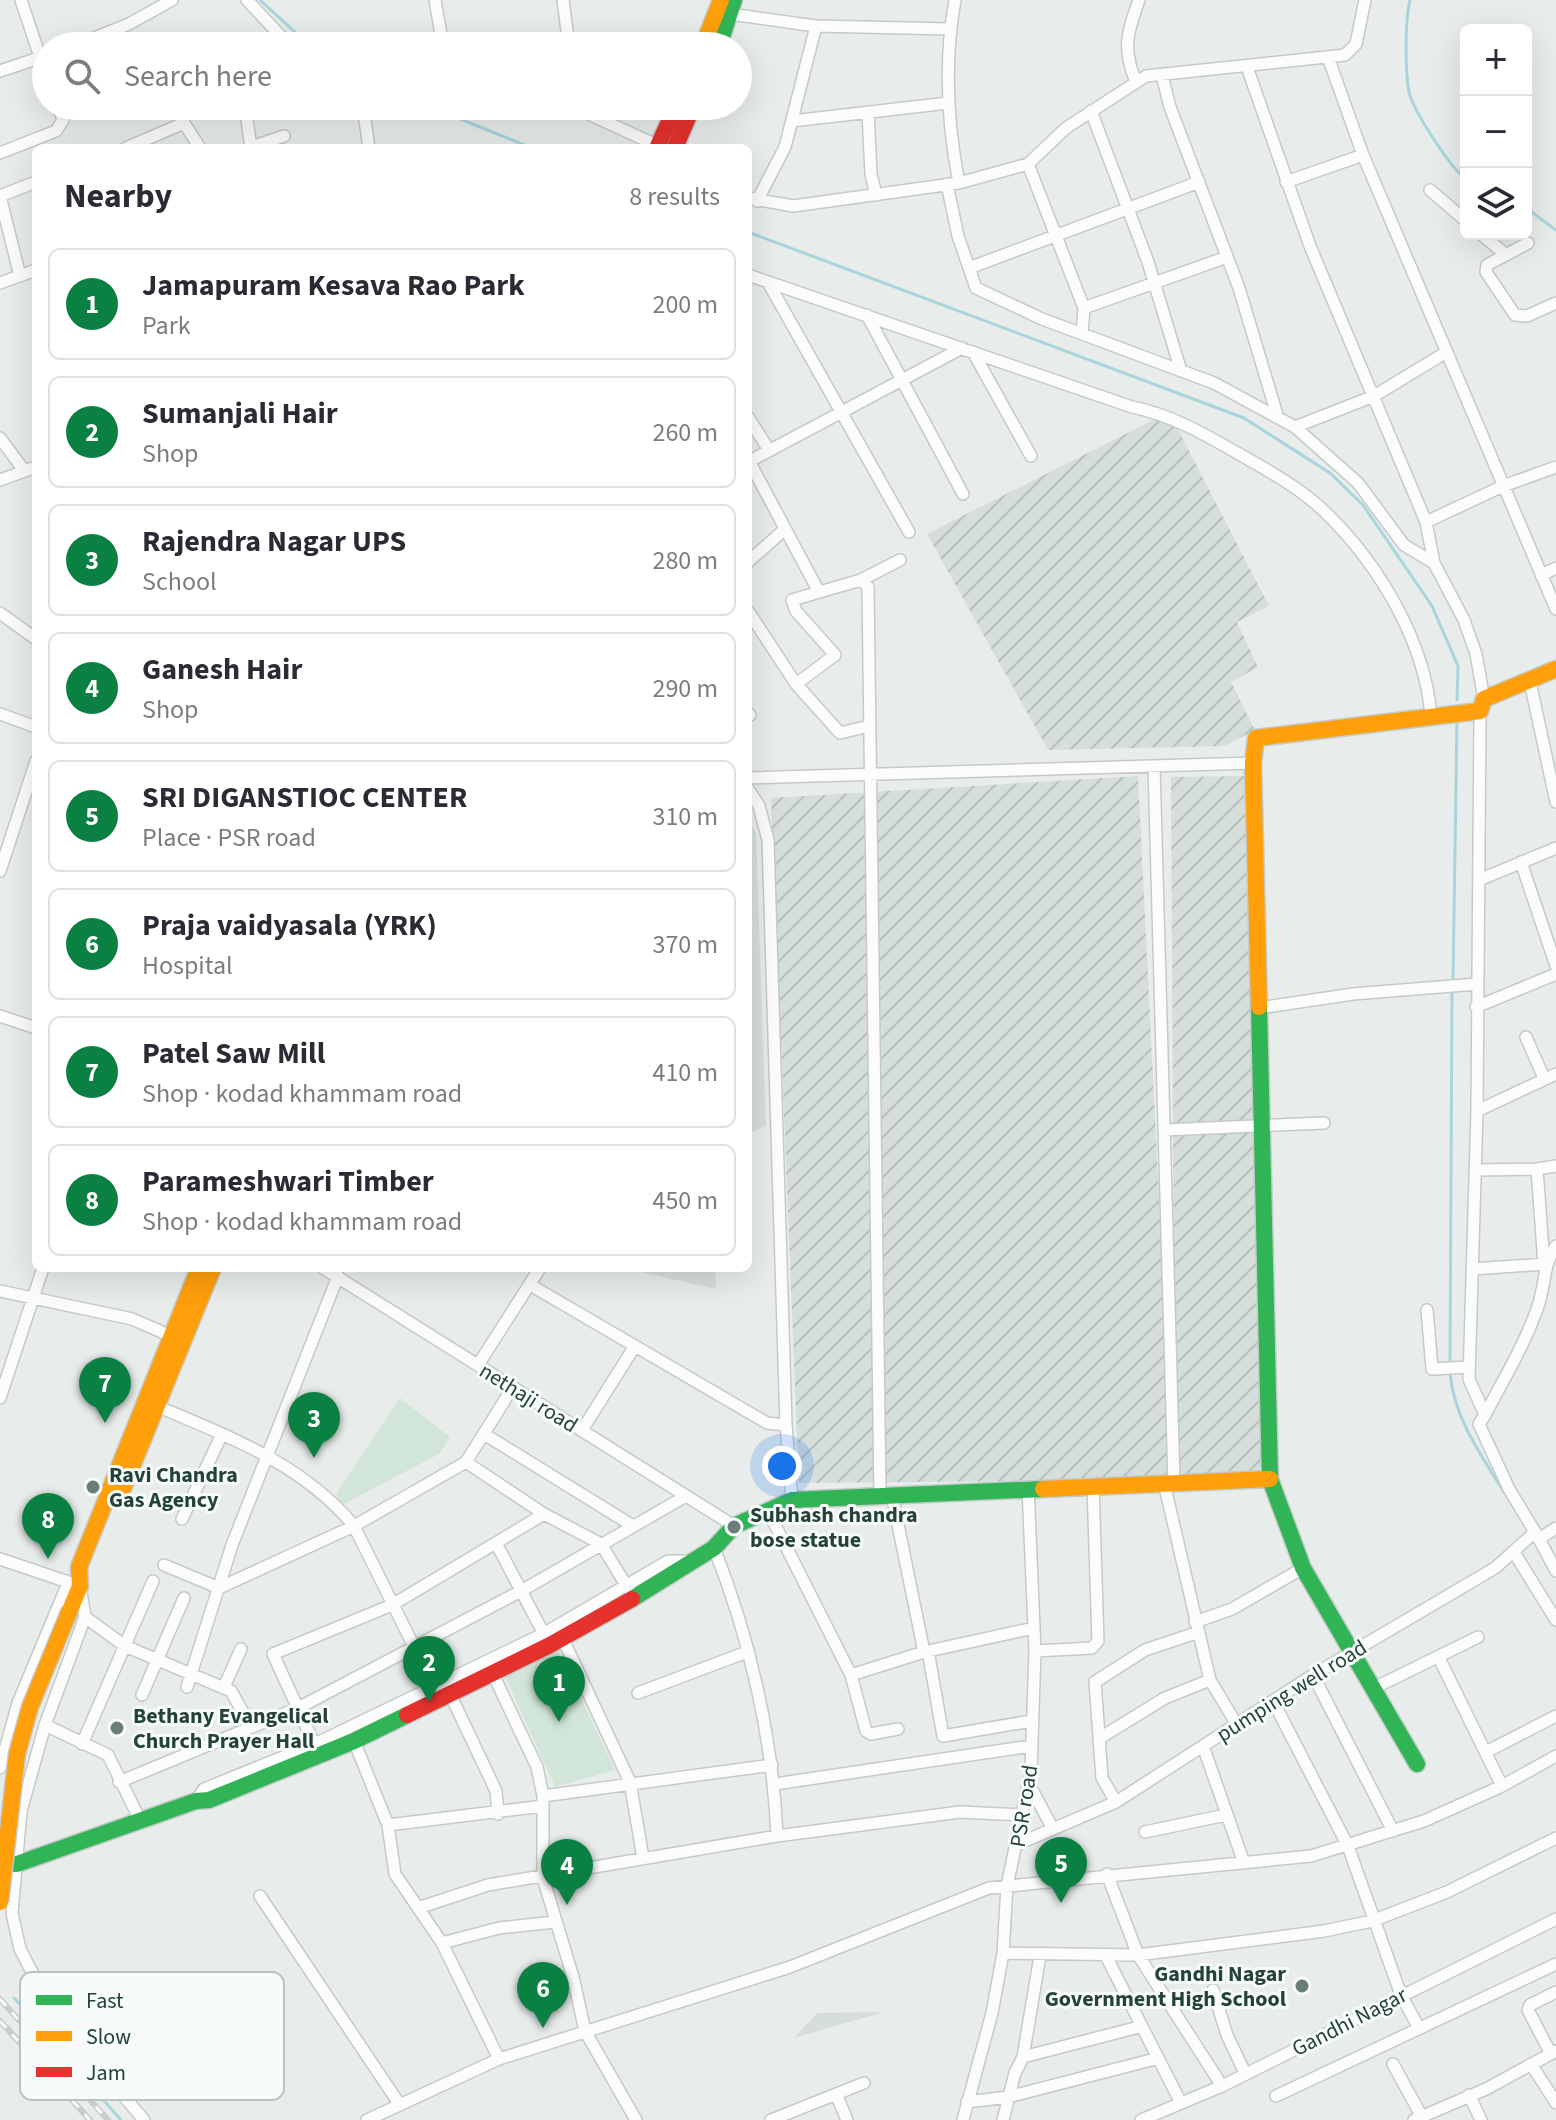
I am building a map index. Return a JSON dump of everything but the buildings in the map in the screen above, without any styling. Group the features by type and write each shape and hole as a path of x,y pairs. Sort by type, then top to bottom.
{"street":[{"path":"21,0 34,32"},
{"path":"109,32 172,0"},
{"path":"435,0 441,32"},
{"path":"563,0 567,32"},
{"path":"955,0 950,29 948,124 953,183 969,268 976,288 1082,334 1214,383 1295,427 1358,483 1404,545 1434,563"},
{"path":"1136,82 1126,58 1127,34 1139,0"},
{"path":"816,26 785,147 752,199 793,206 953,183 1028,164 1066,128 1146,76 1345,55 1356,44 1365,0"},
{"path":"252,2 278,32"},
{"path":"728,5 816,26 950,29"},
{"path":"712,32 728,5"},
{"path":"722,32 728,5"},
{"path":"1328,57 1363,155 1556,609"},
{"path":"0,71 32,60"},
{"path":"1247,67 1286,182 1426,522 1434,563 1464,620 1476,654 1479,880 1477,1111 1469,1379 1485,1415"},
{"path":"1162,75 1170,107 1227,257 1278,418"},
{"path":"792,121 948,103"},
{"path":"1091,111 1154,283 1181,371"},
{"path":"868,112 871,174 876,195"},
{"path":"0,153 56,131 63,120"},
{"path":"183,120 197,144"},
{"path":"247,120 250,144"},
{"path":"365,120 368,144"},
{"path":"603,120 657,144"},
{"path":"665,144 672,120"},
{"path":"666,144 683,120"},
{"path":"135,144 184,123"},
{"path":"261,144 284,136"},
{"path":"1286,182 1363,155"},
{"path":"1028,164 1084,308 1082,334"},
{"path":"969,268 1199,182"},
{"path":"20,276 0,196 32,184"},
{"path":"1430,190 1460,216"},
{"path":"1488,240 1505,254"},
{"path":"1528,243 1505,254 1485,269 1510,312 1527,316 1556,303"},
{"path":"1084,308 1227,257"},
{"path":"0,283 32,272"},
{"path":"752,277 769,284 793,288 1132,407 1163,413 1255,463 1326,513 1388,593 1419,655 1431,716"},
{"path":"769,284 909,532"},
{"path":"867,315 963,494"},
{"path":"752,459 842,409 968,350"},
{"path":"968,350 1031,456"},
{"path":"1295,427 1374,396 1445,353"},
{"path":"752,423 769,450"},
{"path":"0,438 23,469"},
{"path":"752,467 819,592"},
{"path":"1426,522 1503,486 1556,467"},
{"path":"0,480 32,468"},
{"path":"752,558 785,529"},
{"path":"796,684 835,655 792,602 799,596 861,580 900,560"},
{"path":"1541,575 1556,568"},
{"path":"861,580 868,587 869,774 886,1495 926,1652 943,1736 1031,1721"},
{"path":"0,613 32,636"},
{"path":"752,617 796,684 840,733 869,726"},
{"path":"1417,1764 1303,1568 1270,1479 1253,763 1256,738 1450,714 1478,707 1556,669"},
{"path":"1530,682 1556,802"},
{"path":"0,714 32,726"},
{"path":"752,778 1253,763"},
{"path":"1154,767 1169,1483 1196,1628 1210,1680 1237,1725"},
{"path":"0,871 32,773"},
{"path":"752,795 759,806 768,840 786,1425 792,1500"},
{"path":"1479,880 1556,848"},
{"path":"1521,862 1556,966"},
{"path":"1476,1007 1556,974"},
{"path":"1259,1008 1353,994 1477,984"},
{"path":"0,1016 32,1027"},
{"path":"1477,1111 1550,1076 1526,1037"},
{"path":"1164,1130 1324,1123"},
{"path":"1475,1170 1556,1166"},
{"path":"1537,1169 1545,1286 1536,1313 1479,1424 1533,1537 1556,1571"},
{"path":"1544,1264 1556,1246"},
{"path":"1473,1269 1544,1264"},
{"path":"0,1398 42,1272"},
{"path":"31,1972 20,1949 12,1913 8,1863 78,1613 76,1582 79,1567 197,1272"},
{"path":"0,1768 18,1703 76,1582 94,1555 159,1407 211,1272"},
{"name":"nethaji road","path":"330,1272 734,1526"},
{"path":"478,1365 538,1272"},
{"path":"187,1687 232,1545 338,1276"},
{"path":"532,1286 767,1423 786,1425"},
{"path":"0,1291 132,1319 171,1336"},
{"path":"1427,1310 1432,1369 1469,1367"},
{"path":"582,1430 635,1346"},
{"path":"164,1565 219,1588 354,1526 466,1462 513,1387"},
{"path":"159,1407 269,1454 341,1510 354,1526 414,1648 496,1791 498,1814"},
{"path":"182,1519 222,1434"},
{"path":"484,1434 633,1526"},
{"path":"466,1462 544,1514 601,1544 629,1590"},
{"path":"317,1750 354,1741 441,1693 492,1672 552,1639 629,1590 672,1577 714,1548 734,1526 792,1500 1028,1487 1270,1479"},
{"path":"1035,1651 1092,1648 1098,1641 1093,1485"},
{"name":"PSR road","path":"963,2120 992,2013 1003,1953 1007,1886 1025,1815 1029,1784 1035,1651 1028,1487"},
{"path":"119,1782 298,1708 521,1591 686,1496"},
{"path":"768,1511 851,1675 866,1731 871,1734 898,1729"},
{"path":"317,1750 273,1654 392,1605 544,1514"},
{"name":"pumping well road","path":"1018,1844 1116,1802 1313,1675 1515,1554 1533,1537 1556,1528"},
{"path":"496,1543 630,1782 643,1858"},
{"path":"714,1548 747,1652 772,1765 777,1836"},
{"path":"1515,1554 1556,1620"},
{"path":"0,1559 76,1582"},
{"path":"1116,1802 1102,1778 1095,1682 1101,1675 1145,1650 1196,1628 1303,1568"},
{"path":"82,1744 153,1581"},
{"path":"142,1695 184,1598"},
{"path":"78,1613 125,1646 158,1657 224,1687 240,1703 251,1727"},
{"path":"0,1902 5,1830 17,1756 30,1707 78,1613"},
{"path":"851,1675 926,1652 1034,1628"},
{"path":"1372,1689 1478,1637"},
{"path":"8,1863 141,1822 196,1801 209,1800 552,1639"},
{"path":"224,1687 241,1649"},
{"path":"638,1693 747,1652"},
{"path":"1439,1658 1502,1786"},
{"path":"492,1672 537,1767 543,1801 543,1878 573,1977 585,2031 636,2120"},
{"path":"1313,1675 1393,1831"},
{"path":"1100,1738 1165,1698 1210,1680"},
{"path":"1273,1701 1348,1846 1372,1921 1401,1995 1419,2028"},
{"path":"1486,1752 1556,1716"},
{"path":"45,1725 108,1755 141,1822"},
{"path":"354,1741 388,1825 395,1874 442,1943 499,2059"},
{"path":"775,1784 1031,1746"},
{"path":"1203,1746 1244,1863"},
{"path":"367,2120 499,2059 790,1967 968,1894 1107,1874 1296,1858 1348,1846 1502,1786 1556,1756"},
{"path":"388,1825 498,1814 630,1782 772,1765"},
{"path":"1029,1784 1053,1829"},
{"path":"418,1908 459,1891 777,1836 960,1812 1025,1815"},
{"path":"1145,1832 1226,1815"},
{"path":"1003,1953 1040,1956 1138,1955 1308,1933 1372,1921 1457,1887 1556,1838"},
{"path":"1107,1874 1138,1955 1222,2086"},
{"path":"260,1896 400,2105"},
{"name":"Gandhi Nagar","path":"1141,2120 1222,2086 1556,1919"},
{"path":"442,1943 499,1928 555,1922"},
{"path":"1003,2120 1023,2057 1040,1956"},
{"path":"1106,1956 1155,2059 1181,2103"},
{"path":"1276,2096 1556,1964"},
{"path":"1213,1990 1227,2035 1245,2073"},
{"path":"1393,2064 1418,2118 1554,2052 1528,2010 1530,2005 1556,1992"},
{"path":"1023,2057 1139,2027"},
{"path":"967,2102 1008,2097 1155,2059"},
{"path":"1531,2064 1556,2103"},
{"path":"771,2120 864,2083"},
{"path":"836,2094 847,2120"},
{"path":"1469,2095 1481,2120"},
{"path":"127,2100 144,2120"}],"shaded area":[{"path":"1169,412 1269,606 1237,622 1258,667 1231,682 1255,730 1225,746 1048,750 927,534"},
{"path":"1138,776 1173,1480 799,1483 771,798"},
{"path":"1244,776 1263,1473 1175,1473 1171,777"},
{"path":"752,826 756,833 766,1126 752,1132"},
{"path":"642,1272 715,1272 716,1289"},
{"path":"884,2012 794,2038 817,2013"}],"green space":[{"path":"400,1398 450,1437 439,1454 338,1507 337,1492"},
{"path":"557,1648 615,1770 555,1787 504,1674"}],"waterway":[{"path":"260,0 295,32"},
{"path":"1410,0 1406,46 1409,92 1433,138 1460,174"},
{"path":"463,120 522,144"},
{"path":"1532,212 1556,230"},
{"path":"752,234 1244,418 1330,473 1363,505 1432,606 1458,666 1457,700"},
{"path":"1453,983 1457,718"},
{"path":"1450,1363 1452,990"},
{"path":"1450,1373 1463,1421 1504,1492"},
{"path":"14,1998 20,2005"},
{"path":"7,2026 20,2040"},
{"path":"74,2100 92,2120"},
{"path":"103,2100 121,2120"}],"railway":[{"path":"0,1999 20,2021"},
{"path":"0,2021 20,2043"},
{"path":"72,2100 90,2120"},
{"path":"90,2100 108,2120"}],"traffic: fast":[{"path":"724,32 734,0"},
{"path":"1259,1007 1270,1479 1303,1568 1417,1764"},
{"path":"632,1599 714,1548 734,1526 792,1500 1043,1489"},
{"path":"0,1863 17,1864 196,1801 209,1800 354,1741 407,1715"}],"traffic: slow":[{"path":"708,32 721,0"},
{"path":"1259,1007 1253,763 1256,738 1480,711 1484,699 1556,669"},
{"path":"70,1610 80,1586 79,1567 197,1272"},
{"path":"120,1496 211,1272"},
{"path":"1043,1489 1270,1479"},
{"path":"0,1902 17,1754 30,1707 70,1610"}],"traffic: jam":[{"path":"659,144 670,120"},
{"path":"677,144 687,120"},
{"path":"407,1715 550,1645 632,1599"}],"place":[{"name":"Patel Saw Mill","path":"105,1423"},
{"name":"Rajendra Nagar UPS","path":"314,1458"},
{"name":"Ravi Chandra Gas Agency","path":"93,1487"},
{"name":"Subhash chandra bose statue","path":"734,1527"},
{"name":"Parameshwari Timber","path":"48,1559"},
{"name":"Sumanjali Hair","path":"429,1702"},
{"name":"Jamapuram Kesava Rao Park","path":"559,1722"},
{"name":"Bethany Evangelical Church Prayer Hall","path":"117,1728"},
{"name":"SRI DIGANSTIOC CENTER","path":"1061,1903"},
{"name":"Ganesh Hair","path":"567,1905"},
{"name":"Gandhi Nagar Government High School","path":"1302,1986"},
{"name":"Praja vaidyasala (YRK)","path":"543,2028"}]}
